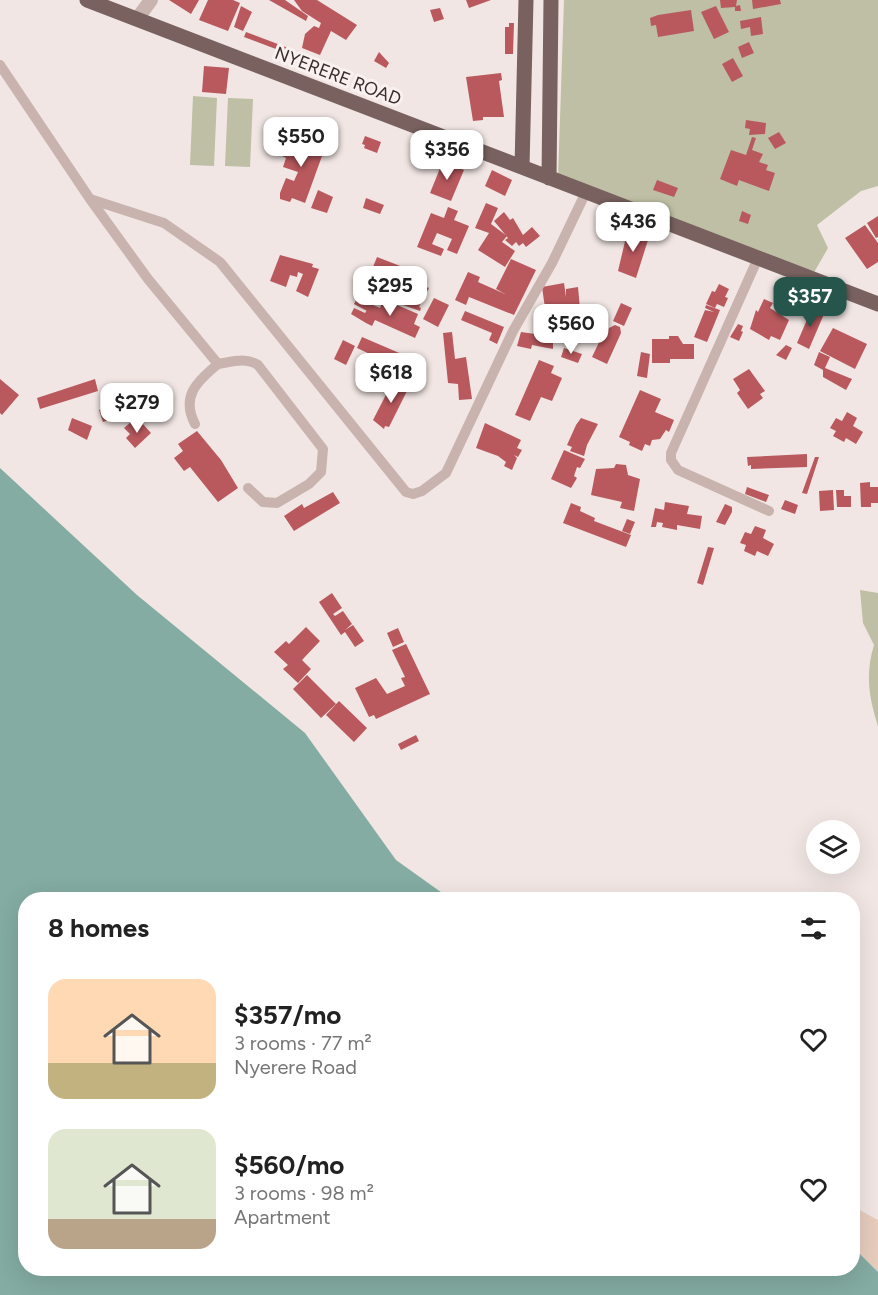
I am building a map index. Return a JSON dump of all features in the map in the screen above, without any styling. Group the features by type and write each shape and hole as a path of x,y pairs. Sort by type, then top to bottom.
{"main road":[{"name":"NYERERE ROAD","path":"87,0 878,304"},
{"path":"522,168 526,0"},
{"path":"549,178 551,0"}],"street":[{"path":"137,19 151,0"},
{"path":"0,65 90,199 148,279 218,364"},
{"path":"90,199 164,223 220,262 406,492 412,495 422,491 446,473 513,331 552,263 586,192"},
{"path":"758,258 671,453 671,460 678,470 769,511"},
{"path":"195,424 189,412 188,400 207,373 218,364 237,361 252,361 258,365 322,449 321,472 309,484 278,503 263,502 248,488"}],"green space":[{"path":"564,0 878,0 878,186 861,191 817,225 828,248 812,276 558,178"},
{"path":"193,96 217,98 214,166 190,165"},
{"path":"228,98 253,99 250,167 225,166"},
{"path":"860,590 878,593 878,726 869,686 874,645 863,623"}],"sand":[{"path":"860,1210 878,1220 878,1272 860,1254"}],"water":[{"path":"0,468 137,595 305,733 396,860 441,892 18,892 18,1276 860,1276 860,1254 878,1272 878,1295 0,1295"}],"building":[{"path":"169,0 199,0 191,14"},
{"path":"208,0 233,0 240,3 228,31 199,20"},
{"path":"269,0 285,0 308,16 306,21"},
{"path":"294,0 317,0 357,25 346,40 331,31 320,55 302,48 305,34 314,26 319,28 321,23 302,11"},
{"path":"466,0 491,0 469,8"},
{"path":"720,0 737,0 736,6 740,5 741,11 735,11 735,7 721,8"},
{"path":"752,0 780,0 781,4 753,9"},
{"path":"241,6 252,12 243,31 234,27"},
{"path":"716,6 729,32 714,39 701,12"},
{"path":"440,8 444,19 434,22 430,10"},
{"path":"691,10 694,31 658,37 656,25 651,26 650,18"},
{"path":"761,17 763,34 751,36 750,27 741,29 740,21"},
{"path":"509,23 514,23 513,54 505,54 505,27 509,27"},
{"path":"246,32 291,49 289,54 244,37"},
{"path":"749,42 754,53 742,58 738,47"},
{"path":"379,52 389,63 386,68 374,61"},
{"path":"733,58 743,76 732,82 722,64"},
{"path":"204,66 229,68 226,94 202,92"},
{"path":"501,73 502,80 499,81 504,117 483,117 483,120 473,121 466,77"},
{"path":"746,120 766,123 765,134 749,135 750,129 745,128"},
{"path":"779,132 786,143 775,149 768,138"},
{"path":"303,136 326,145 305,203 292,198 290,202 280,199 280,193 286,178 294,181 298,172 283,167 286,158 280,155 284,143 299,149"},
{"path":"365,136 381,142 377,153 364,148 365,145 362,144"},
{"path":"752,137 756,138 752,150 763,154 759,162 768,165 766,170 775,173 769,191 739,180 737,186 720,179 731,150 746,155"},
{"path":"443,161 464,170 451,201 430,193"},
{"path":"492,170 512,180 505,196 485,186"},
{"path":"657,180 678,188 674,197 653,190"},
{"path":"318,190 333,197 327,213 311,208"},
{"path":"366,198 384,205 380,214 363,208"},
{"path":"486,203 498,208 491,224 507,236 502,242 515,251 505,267 478,250 489,233 475,228"},
{"path":"448,207 458,211 454,220 469,226 457,254 447,250 452,239 437,233 432,244 444,249 441,256 417,247 431,213 444,218"},
{"path":"742,211 751,215 748,224 739,221"},
{"path":"504,212 510,220 513,218 523,235 532,227 540,236 526,247 523,243 519,246 516,242 512,246 505,240 508,238 494,221"},
{"path":"878,216 878,237 876,238 867,223"},
{"path":"865,225 878,243 878,262 867,269 845,238"},
{"path":"639,231 648,234 649,237 636,278 618,271 627,233 636,235"},
{"path":"280,255 313,264 312,267 319,269 308,297 296,291 303,274 298,272 297,277 290,275 286,287 270,281"},
{"path":"377,257 408,269 403,280 386,273 382,282 369,277"},
{"path":"511,259 536,270 514,315 469,297 466,305 455,300 468,272 480,277 478,282 505,294 496,289"},
{"path":"387,276 411,286 413,282 429,288 419,307 420,311 380,297"},
{"path":"367,280 380,287 367,311 354,304"},
{"path":"564,283 566,297 566,289 578,287 580,309 546,315 542,287"},
{"path":"719,284 729,289 725,297 728,298 724,307 717,304 715,308 706,304 712,291 715,292"},
{"path":"434,298 449,305 438,327 423,319"},
{"path":"383,299 418,314 414,324 420,327 415,338 375,320 372,326 351,314 354,308 365,313 371,304 380,308"},
{"path":"764,299 773,303 770,308 789,320 780,340 771,336 769,340 750,329 756,310 758,312"},
{"path":"621,303 632,308 624,326 613,321"},
{"path":"706,305 720,310 707,342 694,337 705,310 714,312 705,308"},
{"path":"812,308 824,314 809,349 797,343"},
{"path":"465,311 504,327 497,344 489,340 492,333 461,320"},
{"path":"548,315 553,315 553,349 532,345 531,349 517,346 521,332 549,336"},
{"path":"738,324 743,326 739,341 730,337"},
{"path":"615,325 620,327 621,333 607,364 592,357 603,334 606,335 609,328"},
{"path":"833,328 867,344 855,369 820,351"},
{"path":"452,332 455,359 466,357 472,399 459,400 458,384 448,383 443,333"},
{"path":"669,336 678,336 683,344 694,344 694,359 670,359 670,363 652,363 652,339 669,339"},
{"path":"362,337 404,355 398,367 393,365 386,380 369,373 376,357 357,348"},
{"path":"343,340 355,346 346,365 334,359"},
{"path":"786,345 792,348 786,360 776,355"},
{"path":"564,348 582,354 578,363 561,357"},
{"path":"641,352 650,354 647,378 637,376"},
{"path":"819,352 830,357 825,368 852,379 846,390 823,377 823,370 814,365"},
{"path":"539,360 554,366 551,373 562,378 552,401 541,397 530,421 515,415"},
{"path":"400,365 408,368 403,380 395,377"},
{"path":"749,369 765,391 760,394 763,398 748,409 737,393 740,390 733,379"},
{"path":"0,379 19,395 2,415 0,413"},
{"path":"95,379 98,391 40,409 37,398"},
{"path":"399,380 406,384 404,388 408,389 389,427 385,426 384,429 373,420 393,381 397,384"},
{"path":"640,390 661,399 655,412 674,420 669,432 666,430 660,439 652,440 650,446 645,444 642,451 619,437"},
{"path":"121,403 125,415 103,422 99,410"},
{"path":"847,412 857,418 853,426 863,432 856,444 846,438 844,442 833,436 836,431 830,428 836,418 842,421"},
{"path":"72,418 92,426 87,440 68,430"},
{"path":"581,418 598,424 584,456 570,451 572,447 567,445"},
{"path":"131,422 136,428 142,423 151,433 135,448 126,438 130,434 124,428"},
{"path":"485,423 521,440 517,448 522,450 518,457 514,455 517,458 512,470 504,466 506,462 498,456 476,448"},
{"path":"197,431 221,460 238,488 218,502 190,467 184,471 174,458 183,451 178,444"},
{"path":"564,450 585,459 580,468 577,467 574,476 577,478 571,488 551,479"},
{"path":"807,454 807,467 751,469 751,465 748,466 747,457"},
{"path":"815,457 819,457 807,494 802,493"},
{"path":"616,464 626,465 628,475 640,479 634,511 620,508 622,502 591,495 596,469 614,468"},
{"path":"870,482 870,487 878,487 878,503 871,503 871,507 861,507 860,483"},
{"path":"747,487 769,495 766,502 745,494"},
{"path":"833,490 834,510 820,511 819,491"},
{"path":"836,490 844,490 844,496 851,496 851,507 837,507"},
{"path":"333,492 340,503 294,531 284,516 302,504 304,508"},
{"path":"785,500 798,505 795,514 781,509"},
{"path":"665,502 689,506 687,514 702,516 700,529 677,525 677,530 662,527 663,523 657,522 656,527 651,527 655,508 664,510"},
{"path":"571,503 581,507 580,511 595,518 594,521 631,535 626,547 563,523"},
{"path":"725,504 732,507 732,512 725,525 716,522"},
{"path":"627,519 635,522 630,534 622,531"},
{"path":"755,526 766,530 763,538 774,544 768,556 757,551 755,556 744,551 746,545 740,543 745,532 751,534"},
{"path":"708,547 714,548 703,585 697,583"},
{"path":"332,593 342,608 333,614 335,616 343,611 352,624 345,630 353,625 364,641 355,647 345,632 341,635 319,602"},
{"path":"306,627 320,641 302,660 311,669 298,683 283,669 288,665 274,652 286,641 289,644"},
{"path":"398,628 404,642 393,647 387,633"},
{"path":"406,644 430,694 376,719 374,715 369,717 355,688 376,678 387,694 405,686 401,678 405,677 392,650"},
{"path":"307,675 336,704 321,718 293,689"},
{"path":"339,701 367,728 354,742 326,715"},
{"path":"416,735 419,741 401,750 398,744"}]}
